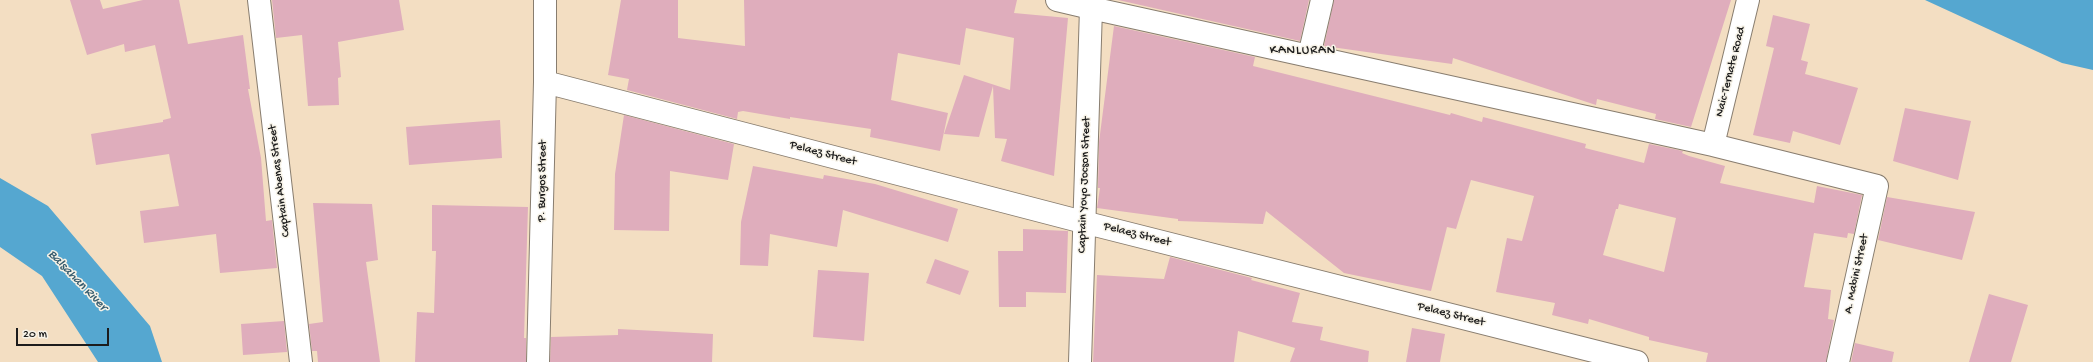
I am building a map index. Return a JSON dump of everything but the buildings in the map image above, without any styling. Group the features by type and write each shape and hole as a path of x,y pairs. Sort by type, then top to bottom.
{"street":[{"name":"Captain Abenas Street","path":"259,0 301,362"},
{"name":"P. Burgos Street","path":"538,362 545,82 545,0"},
{"path":"1057,0 1714,145"},
{"path":"1309,56 1322,0"},
{"name":"Naic-Ternate Road","path":"1714,145 1748,0"},
{"name":"Captain Yoyo Jocson Street","path":"1080,362 1091,8"},
{"name":"Pelaez Street","path":"545,82 1084,222 1637,362"},
{"name":"A. Mabini Street","path":"1714,145 1877,186 1838,362"}],"water":[{"path":"1925,0 2093,0 2093,70 2062,63"},
{"name":"Balsahan River","path":"0,178 48,206 150,326 162,362 98,362 42,276 0,247"}],"district":[{"name":"KANLURAN","path":"1303,51"}]}
